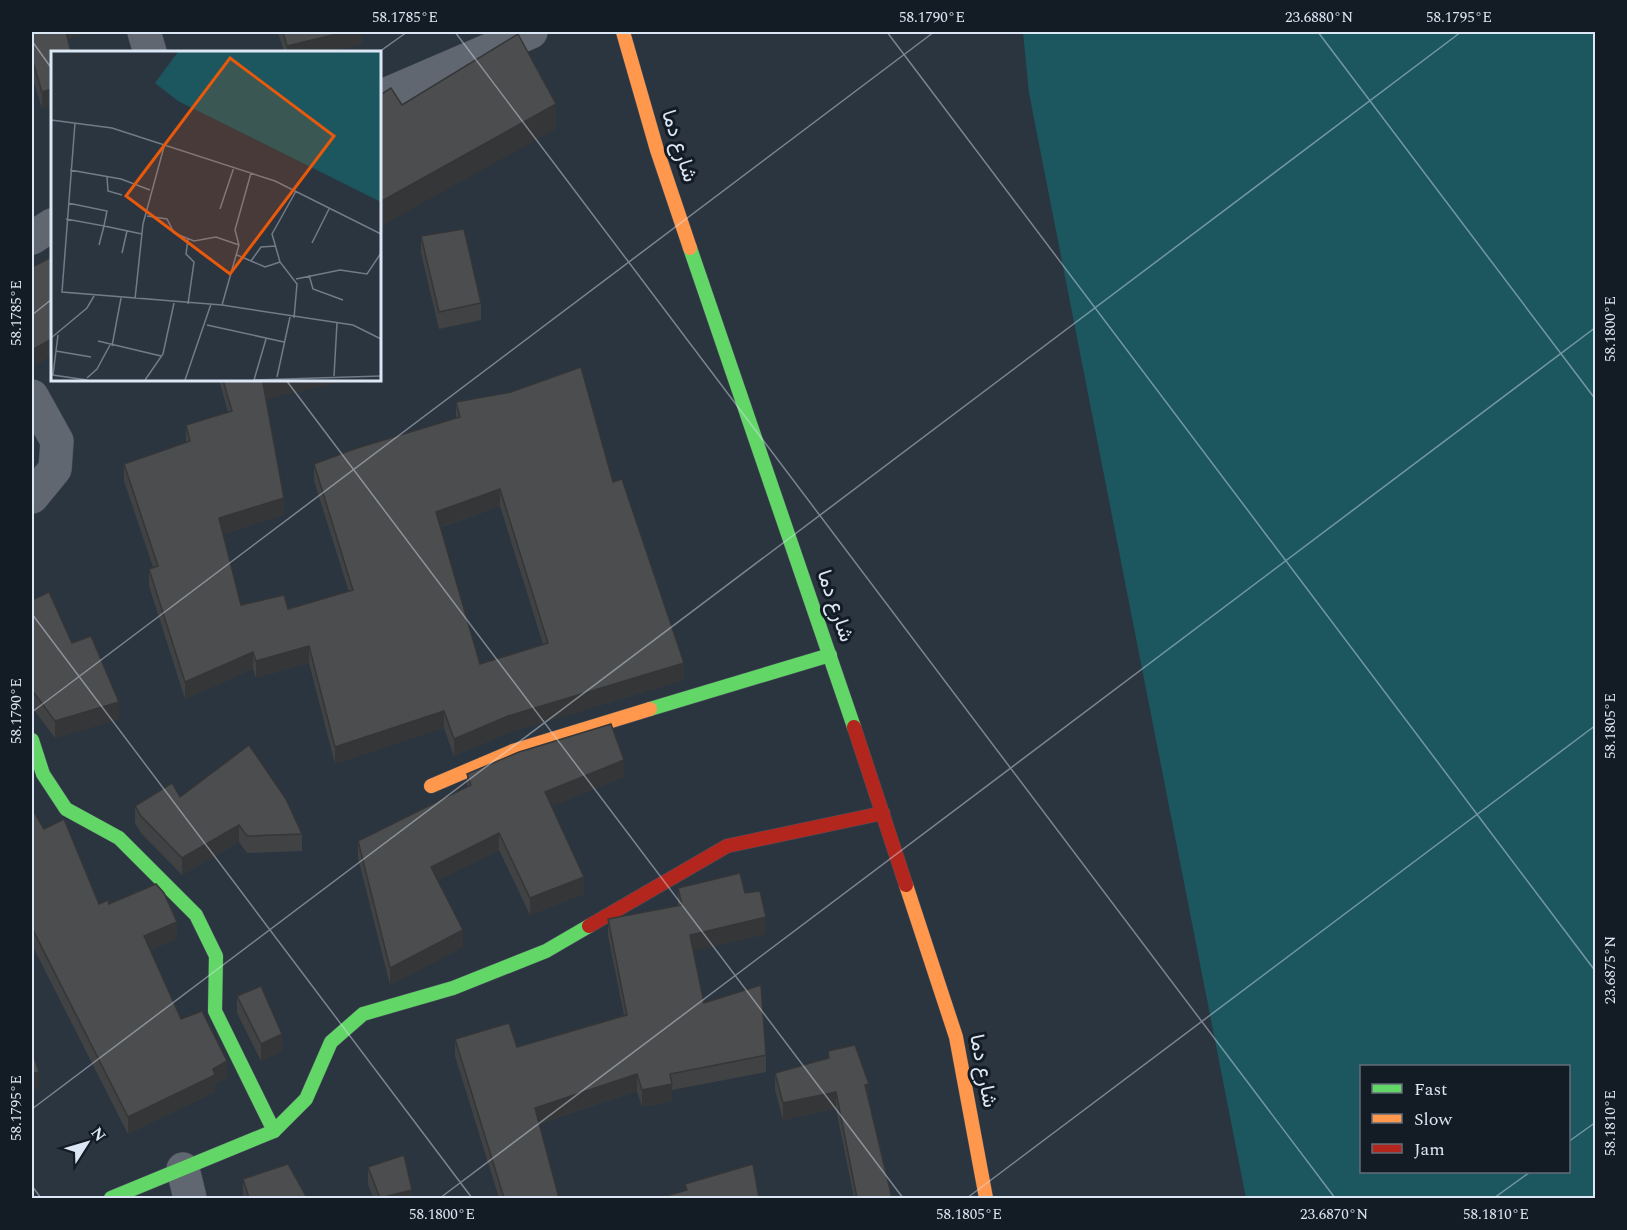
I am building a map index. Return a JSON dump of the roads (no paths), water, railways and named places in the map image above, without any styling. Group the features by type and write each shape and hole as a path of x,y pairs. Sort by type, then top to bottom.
{"street":[{"path":"144,32 150,51"},
{"path":"381,97 531,32"},
{"name":"شارع دما","path":"623,32 657,150 830,655 956,1037 986,1198"},
{"path":"32,238 51,226"},
{"path":"32,396 57,441 55,469 32,496"},
{"path":"431,786 513,751 830,655"},
{"path":"32,740 43,774 66,809 119,838 196,915 216,956 215,1011 274,1131"},
{"path":"111,1198 186,1184 274,1131 306,1099 331,1042 363,1014 453,988 546,951 727,846 883,813"}],"water":[{"path":"1023,32 1595,32 1595,1198 1246,1198 1029,93"}]}
